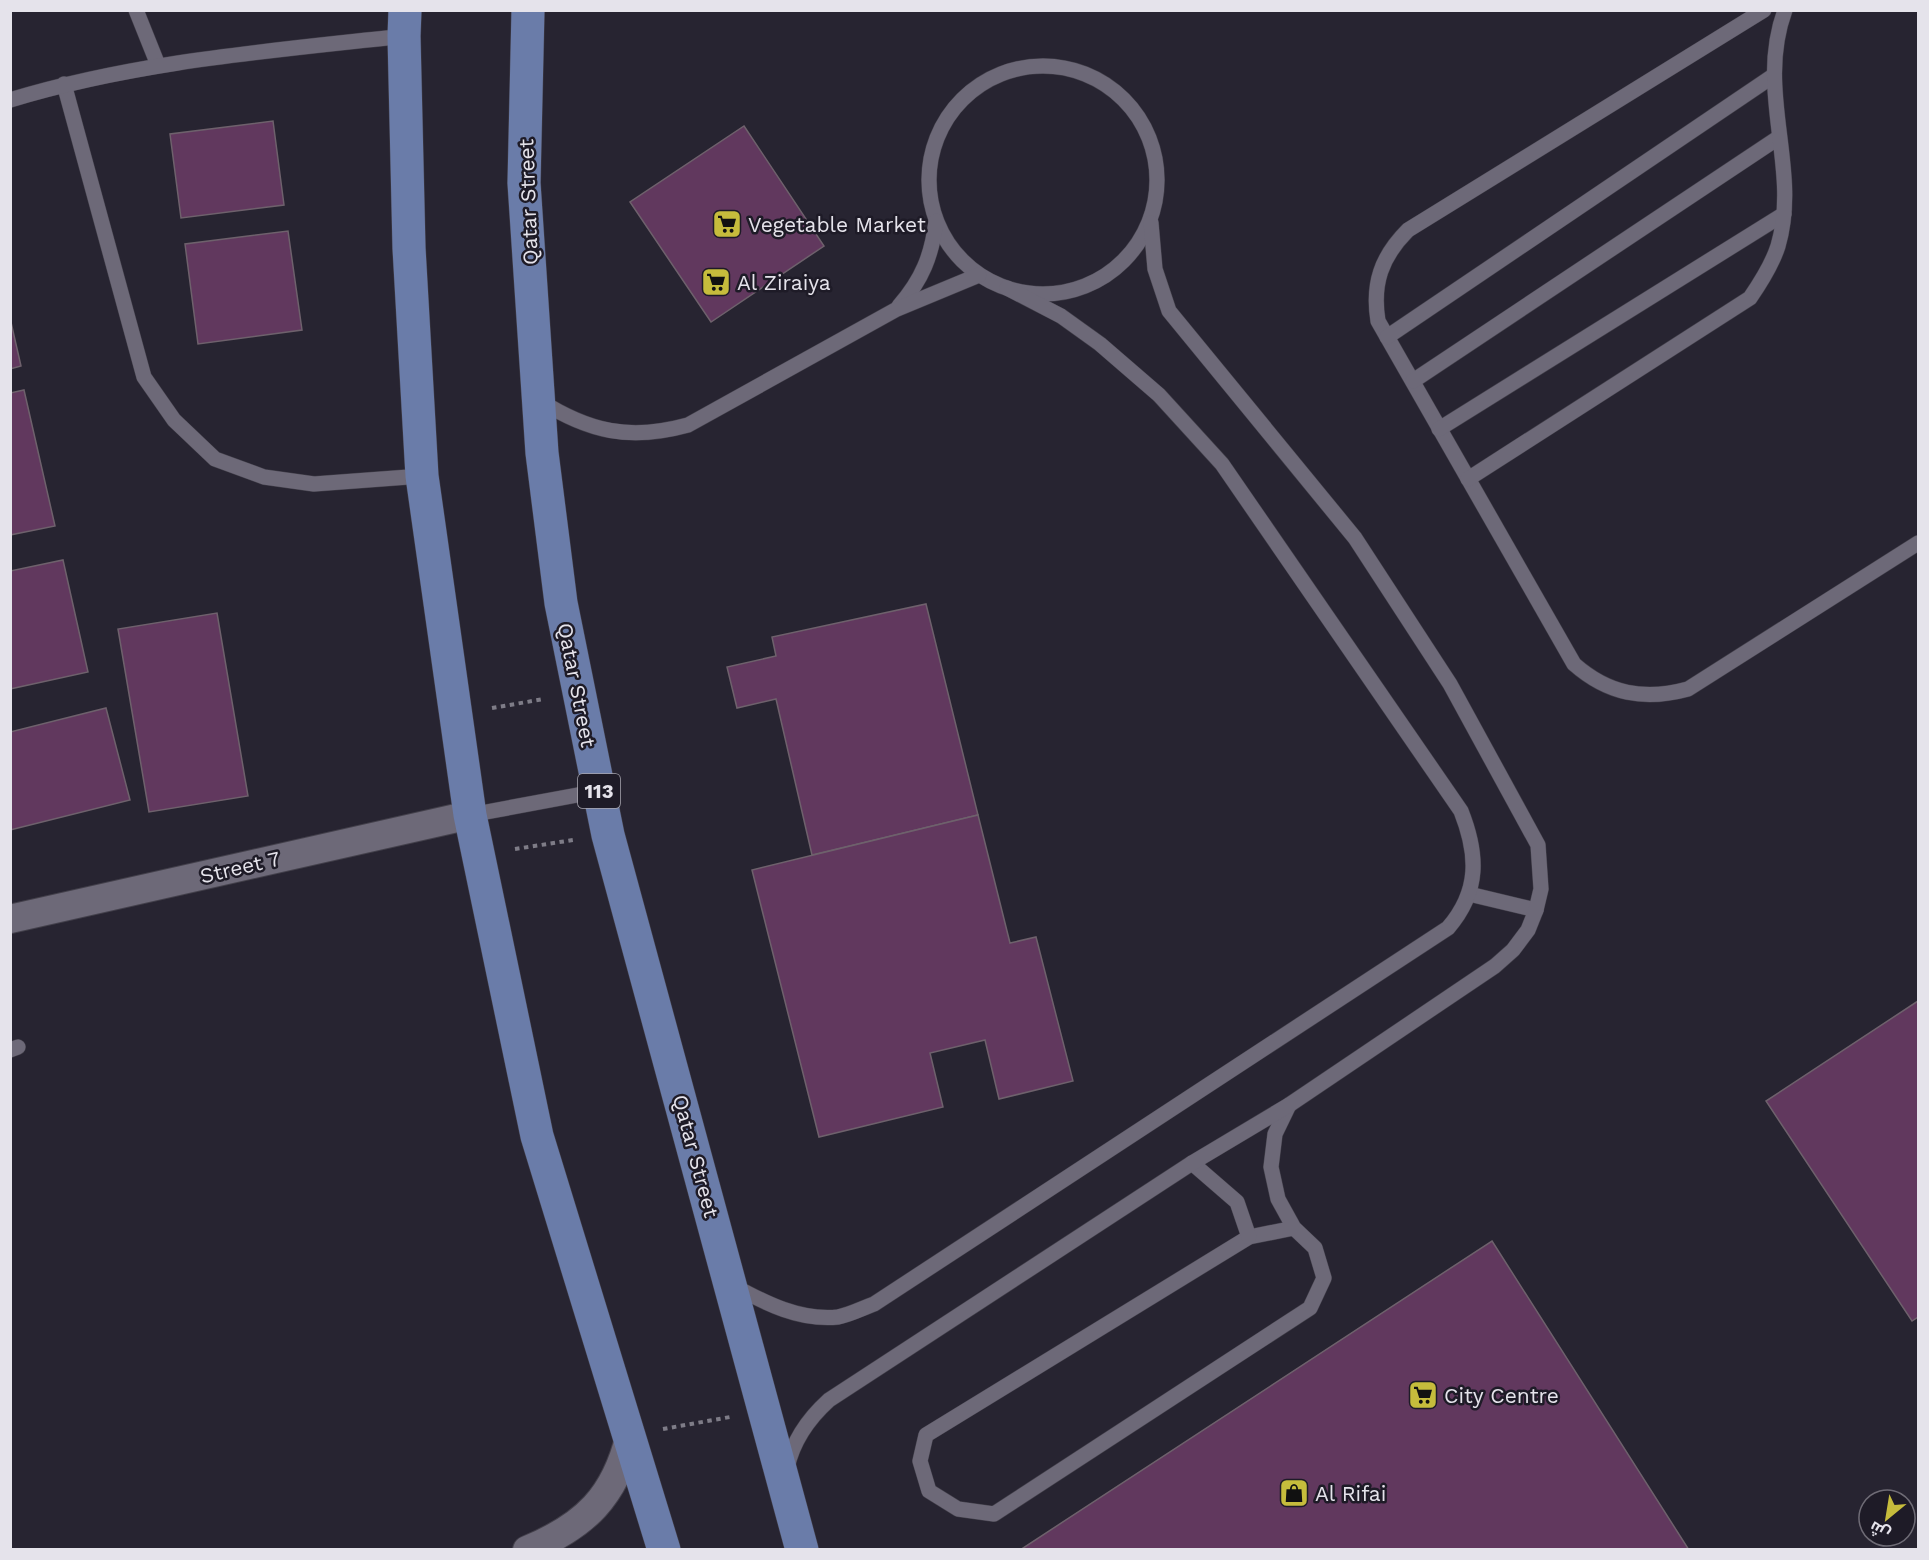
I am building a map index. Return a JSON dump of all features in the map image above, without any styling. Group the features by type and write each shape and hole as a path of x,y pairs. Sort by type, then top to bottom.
{"main road":[{"name":"Qatar Street","path":"528,10 524,183 542,453 561,603 608,835 802,1550"},
{"path":"404,23 409,248 422,476 470,815 537,1136 664,1550"}],"street":[{"name":"Street 7","path":"10,920 470,815"},
{"path":"527,1550 556,1538 591,1512 616,1477 630,1436"}],"lane":[{"path":"136,10 158,65"},
{"path":"1764,10 1408,230 1393,245 1382,263 1376,282 1375,302 1378,321 1574,664 1604,686 1622,693 1641,696 1665,695 1688,689 1918,543"},
{"path":"1468,479 1750,298 1766,274 1778,246 1784,214 1785,190 1773,76 1780,24 1785,10"},
{"path":"10,100 64,84 158,65 404,23"},
{"path":"784,1483 789,1458 799,1435 812,1416 829,1400 1192,1163 1289,1105 1495,966 1513,950 1527,930 1536,910 1541,889 1542,867 1538,845 1450,684 1355,538 1169,311 1159,289 1155,269 1151,223 1159,179 1150,135 1125,98 1088,73 1044,64 1000,72 963,97 938,133 928,176 936,220 933,245 926,268 913,290 897,309"},
{"path":"1387,337 1773,76"},
{"path":"64,84 144,377 174,420 215,459 264,477 314,484 422,476"},
{"path":"1413,381 1778,138"},
{"path":"1439,429 1784,214"},
{"path":"731,1284 772,1307 810,1316 838,1317 874,1304 1448,928 1463,910 1469,894 1473,854 1469,831 1461,811 1222,464 1159,395 1100,344 1061,316 979,275 953,251 936,220"},
{"path":"1006,288 1050,294 1092,284 1127,260 1151,223"},
{"path":"539,400 564,416 591,427 621,433 666,431 688,425 897,309 979,275"},
{"path":"470,815 599,791"},
{"path":"1469,894 1536,910"},
{"path":"1289,1105 1275,1134 1271,1167 1278,1199 1294,1228 1315,1248 1324,1278 1310,1308 994,1514 958,1509 929,1491 920,1461 926,1435 1249,1238 1294,1228"},
{"path":"1192,1163 1237,1202 1249,1238"}],"path":[{"path":"456,714 579,693"},
{"path":"478,854 608,835"},
{"path":"630,1436 765,1410"}],"building":[{"path":"273,121 284,205 181,218 170,134"},
{"name":"Vegetable Market","path":"744,126 824,246 711,322 630,202"},
{"path":"288,231 302,330 198,344 185,244"},
{"path":"10,318 21,366 10,369"},
{"path":"24,390 55,526 10,535 10,393"},
{"path":"63,560 88,672 10,689 10,571"},
{"path":"926,604 978,815 812,855 776,699 737,708 727,667 776,656 772,637"},
{"path":"217,613 248,796 149,812 118,629"},
{"path":"106,708 130,800 10,830 10,732"},
{"path":"978,815 1010,943 1036,937 1073,1081 999,1099 985,1040 930,1053 943,1107 819,1137 752,870"},
{"path":"1918,1001 1918,1317 1912,1321 1766,1101"},
{"name":"City Centre","path":"1492,1241 1689,1550 1020,1550"}],"place":[{"name":"Vegetable Market","path":"727,224"},
{"name":"Al Ziraiya","path":"716,282"},
{"name":"City Centre","path":"1423,1395"},
{"name":"Al Rifai","path":"1294,1493"}]}
